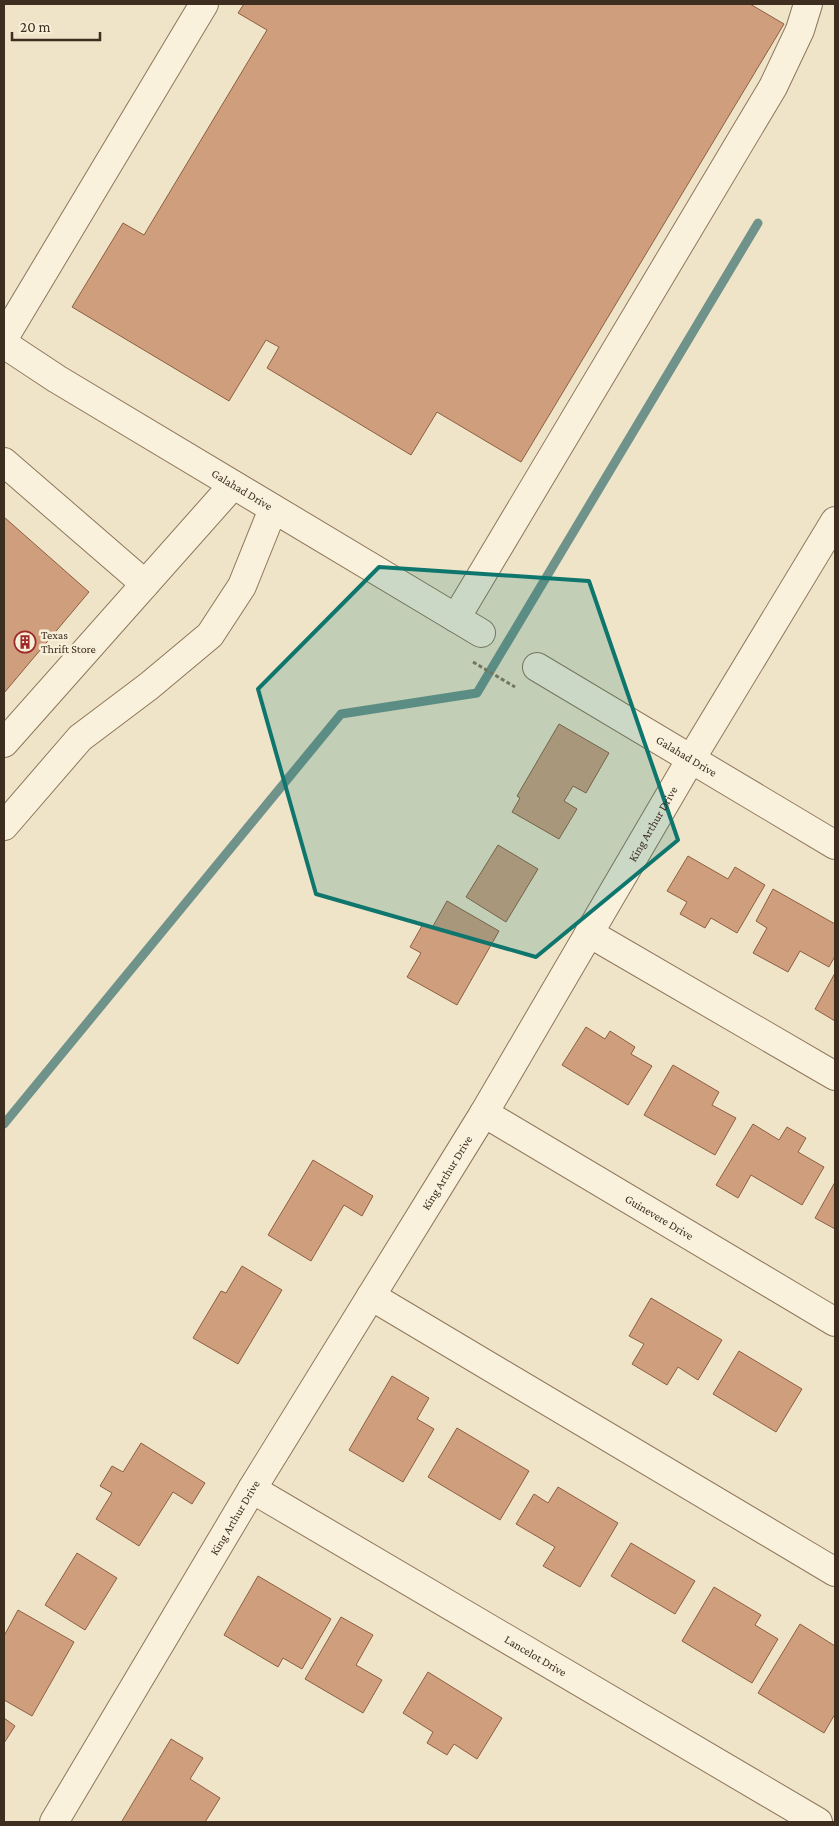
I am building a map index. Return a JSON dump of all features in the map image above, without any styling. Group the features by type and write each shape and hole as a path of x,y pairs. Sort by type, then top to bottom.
{"street":[{"path":"4,338 204,4"},
{"path":"456,618 773,86 800,30 808,4"},
{"name":"Galahad Drive","path":"4,344 57,379 481,633"},
{"path":"4,462 145,584"},
{"path":"4,743 233,485"},
{"path":"4,826 80,738 149,686 210,635 242,586 274,509"},
{"name":"King Arthur Drive","path":"54,1822 252,1489 484,1113 692,759 835,521"},
{"name":"Galahad Drive","path":"537,667 835,845"},
{"path":"589,933 835,1076"},
{"name":"Guinevere Drive","path":"484,1113 835,1322"},
{"path":"371,1296 835,1572"},
{"name":"Lancelot Drive","path":"252,1489 818,1822"}],"path":[{"path":"474,662 505,681"}],"highlighted area":[{"path":"379,567 589,581 678,840 536,957 316,894 258,689"}],"building":[{"path":"244,4 750,4 784,24 521,462 437,412 411,455 267,368 279,347 266,340 229,401 72,307 123,223 144,235 267,30 238,13"},
{"name":"Texas Thrift Store","path":"4,517 89,592 4,693"},
{"path":"559,724 609,753 586,793 573,786 564,801 577,809 559,839 512,812 520,798 517,796"},
{"path":"498,845 538,869 506,922 466,897"},
{"path":"688,856 728,879 735,867 765,885 737,933 711,918 705,928 680,914 687,902 667,891"},
{"path":"773,889 835,924 835,956 829,967 800,951 788,972 753,953 767,928 756,921"},
{"path":"447,901 499,931 457,1005 407,977 421,953 410,947 423,924 432,928"},
{"path":"835,973 835,1021 815,1009"},
{"path":"586,1027 605,1039 610,1031 635,1047 631,1054 652,1066 628,1105 562,1065"},
{"path":"673,1065 719,1092 712,1105 736,1118 715,1155 644,1115"},
{"path":"753,1124 779,1140 787,1127 806,1138 798,1152 824,1167 802,1205 751,1175 738,1198 716,1185"},
{"path":"313,1160 373,1196 362,1216 344,1205 311,1261 268,1235"},
{"path":"835,1182 835,1229 815,1218"},
{"path":"242,1266 282,1290 238,1364 193,1338 221,1291 226,1293"},
{"path":"651,1298 722,1340 698,1380 678,1367 667,1385 632,1364 644,1344 629,1336"},
{"path":"739,1351 802,1389 776,1432 713,1394"},
{"path":"392,1376 429,1398 417,1419 434,1429 403,1482 349,1450"},
{"path":"457,1428 529,1471 500,1520 428,1477"},
{"path":"141,1443 205,1483 192,1504 173,1492 139,1546 96,1519 112,1493 100,1486 112,1466 123,1472"},
{"path":"558,1487 618,1523 580,1587 543,1566 555,1547 516,1524 534,1494 548,1503"},
{"path":"631,1543 695,1581 675,1614 611,1576"},
{"path":"77,1553 117,1578 85,1630 45,1605"},
{"path":"258,1576 331,1619 302,1669 283,1658 278,1667 224,1635"},
{"path":"714,1587 761,1615 755,1625 778,1639 752,1683 682,1641"},
{"path":"18,1610 74,1642 32,1716 4,1700 4,1636"},
{"path":"341,1617 373,1635 356,1665 382,1680 363,1713 305,1679"},
{"path":"800,1624 835,1646 835,1714 824,1733 758,1693"},
{"path":"428,1672 502,1718 477,1759 454,1744 447,1755 427,1743 433,1732 403,1713"},
{"path":"4,1718 15,1726 4,1743"},
{"path":"171,1739 203,1758 190,1779 220,1798 205,1822 122,1821"}],"waterway":[{"path":"4,1124 341,714 477,693 758,223"}],"place":[{"name":"Texas Thrift Store","path":"25,642"}]}
